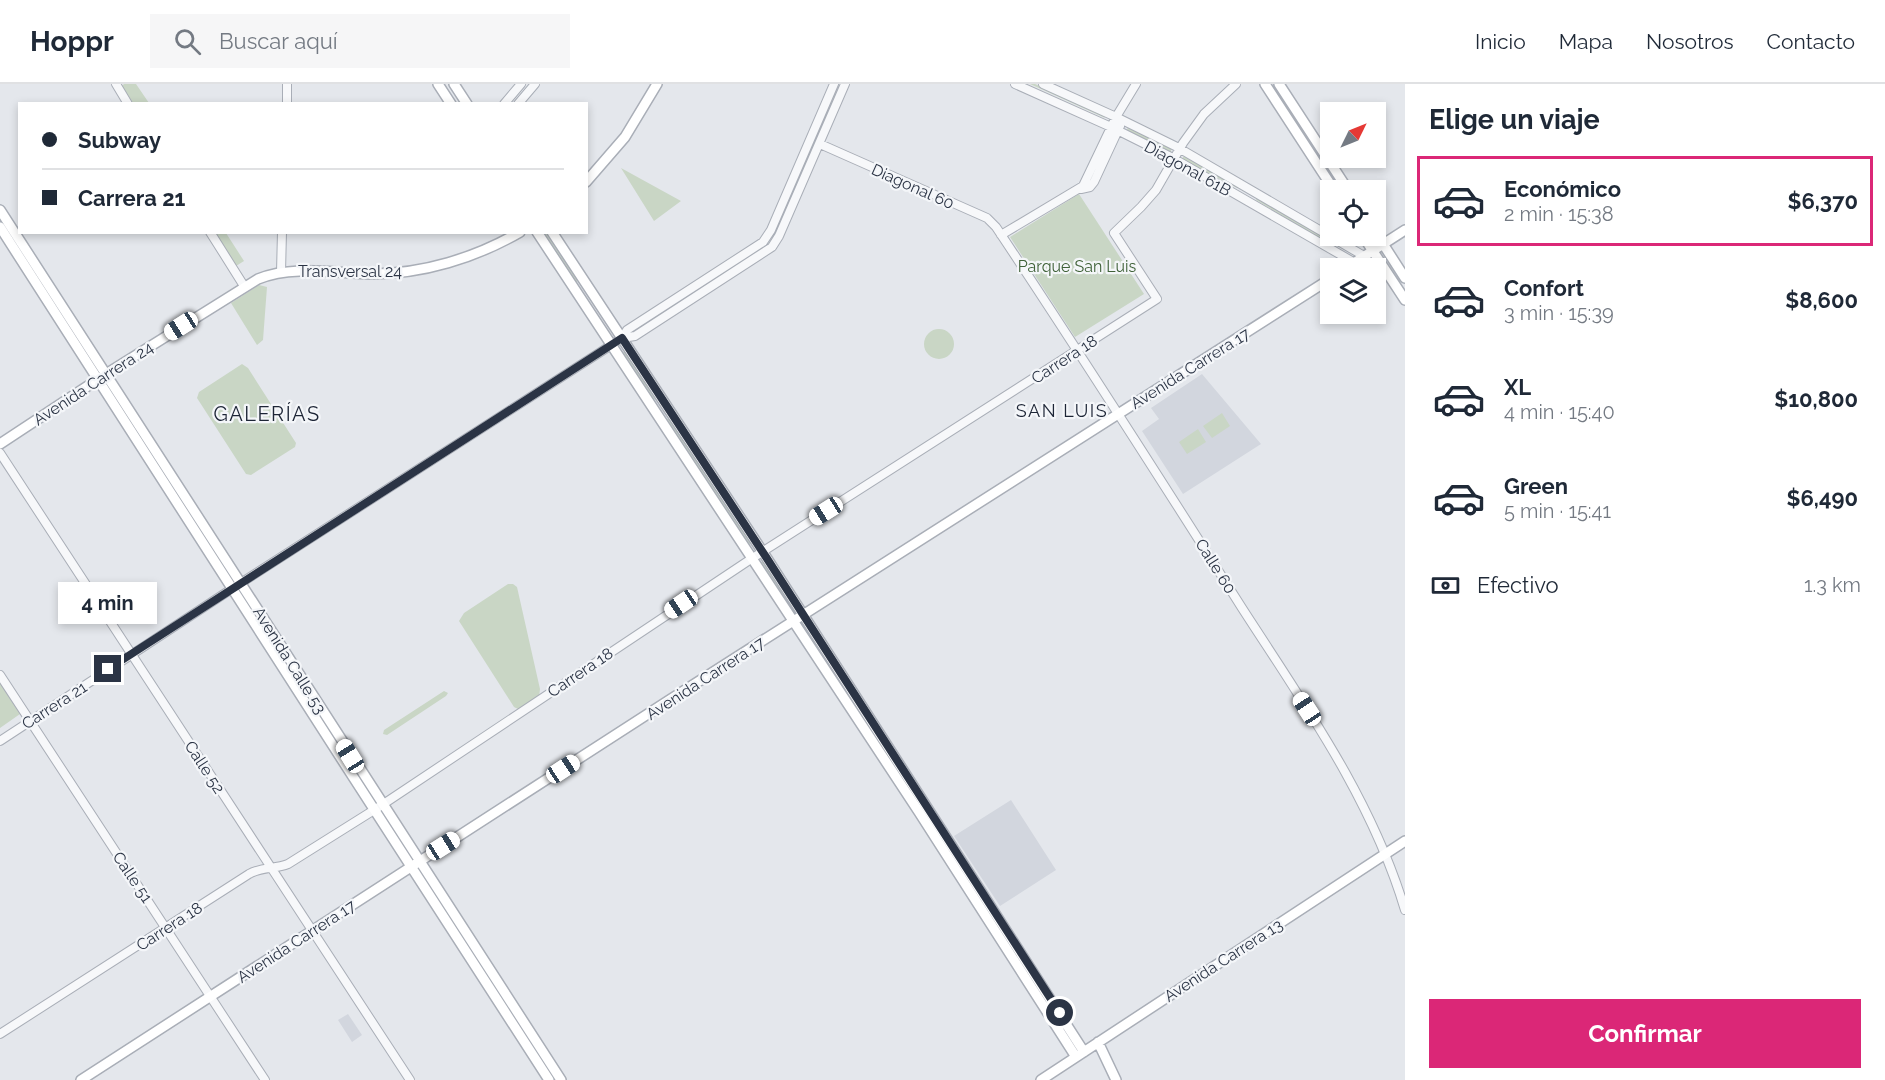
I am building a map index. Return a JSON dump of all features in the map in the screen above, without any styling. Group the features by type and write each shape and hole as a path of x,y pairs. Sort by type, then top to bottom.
{"main road":[{"path":"438,84 450,102"},
{"path":"454,84 466,102"},
{"path":"588,180 625,137 657,84"},
{"path":"1265,84 1327,180"},
{"path":"1279,84 1341,180"},
{"name":"Avenida Calle 53","path":"0,210 102,376 378,808 561,1080"},
{"name":"Avenida Calle 53","path":"0,226 102,376"},
{"path":"1386,242 1405,230"},
{"name":"Transversal 24","path":"281,272 374,274 416,270 473,255 516,234"},
{"path":"538,234 1080,1054"},
{"path":"553,234 803,615 1080,1054"},
{"path":"1366,246 1369,254 1394,282 1405,300"},
{"path":"1363,258 1380,246"},
{"path":"1384,246 1405,278"},
{"name":"Avenida Carrera 24","path":"0,444 244,286 281,272"},
{"path":"1386,277 1394,282"},
{"name":"Avenida Carrera 17","path":"81,1080 1320,285"},
{"name":"Avenida Carrera 13","path":"1041,1080 1405,841"},
{"name":"Avenida Calle 53","path":"415,864 549,1080"},
{"path":"1098,1042 1116,1080"}],"street":[{"path":"116,84 127,102"},
{"path":"287,84 287,102"},
{"path":"506,102 521,84"},
{"path":"520,102 535,84"},
{"name":"Carrera 21","path":"622,338 627,330 763,242 771,230 834,84"},
{"path":"820,144 845,84"},
{"name":"Diagonal 61B","path":"1015,84 1115,129 1175,160 1346,258"},
{"name":"Diagonal 61B","path":"1043,84 1180,149 1320,229"},
{"path":"1001,235 1077,190 1086,182 1136,84"},
{"path":"1175,160 1204,114 1236,84"},
{"name":"Carrera 21","path":"0,741 610,345 622,338 635,336 772,247 820,144"},
{"name":"Diagonal 60","path":"820,144 987,218 1001,235"},
{"name":"Carrera 18","path":"0,1034 249,874 260,869 288,864 378,808 751,559 1157,299 1114,233 1156,190 1175,160"},
{"path":"211,234 244,286"},
{"path":"281,272 282,234"},
{"name":"Calle 60","path":"1001,235 1168,490 1330,747 1386,853 1405,909"},
{"name":"Diagonal 61B","path":"1353,246 1369,254"},
{"name":"Calle 52","path":"0,453 410,1080"},
{"name":"Calle 51","path":"0,675 265,1080"}],"shaded area":[{"path":"1202,374 1261,444 1183,494 1142,431 1159,419 1151,408"},
{"path":"1011,800 1056,870 1000,906 954,836"},
{"path":"348,1014 362,1035 352,1042 338,1020"}],"green space":[{"path":"136,84 148,102 132,102 122,86"},
{"path":"1030,84 1035,84 1103,115 1105,118"},
{"path":"1128,127 1171,149 1171,152 1127,130"},
{"path":"1184,156 1239,187 1182,159"},
{"path":"621,168 681,201 654,221"},
{"name":"Parque San Luis","path":"1079,194 1144,294 1075,337 1010,237"},
{"path":"1257,198 1320,235 1320,238 1256,200"},
{"path":"216,234 227,234 244,261 236,266"},
{"path":"542,234 548,234 579,280 575,283"},
{"path":"259,285 267,287 263,340 257,345 231,303"},
{"path":"939,329 945,330 953,338 953,350 945,358 939,359 933,358 925,350 924,344 925,338 933,330"},
{"path":"627,350 658,397 652,401 621,354"},
{"path":"242,364 248,368 296,443 295,447 251,475 246,474 197,398 199,392"},
{"path":"1222,413 1230,426 1212,438 1203,426"},
{"path":"669,418 751,543 747,546 665,420"},
{"path":"1198,429 1206,442 1187,454 1179,442"},
{"path":"763,561 794,609 789,611 758,564"},
{"path":"508,584 517,587 540,689 539,697 520,710 514,707 459,621 464,613"},
{"path":"807,628 860,709 857,711 804,630"},
{"path":"0,683 20,714 0,728"},
{"path":"444,691 448,693 446,696 387,735 383,734 384,730"}],"district":[{"name":"SAN LUIS","path":"1062,411"},
{"name":"GALERÍAS","path":"267,414"}],"route":[{"path":"108,669 622,338 928,806 1060,1013"}]}
